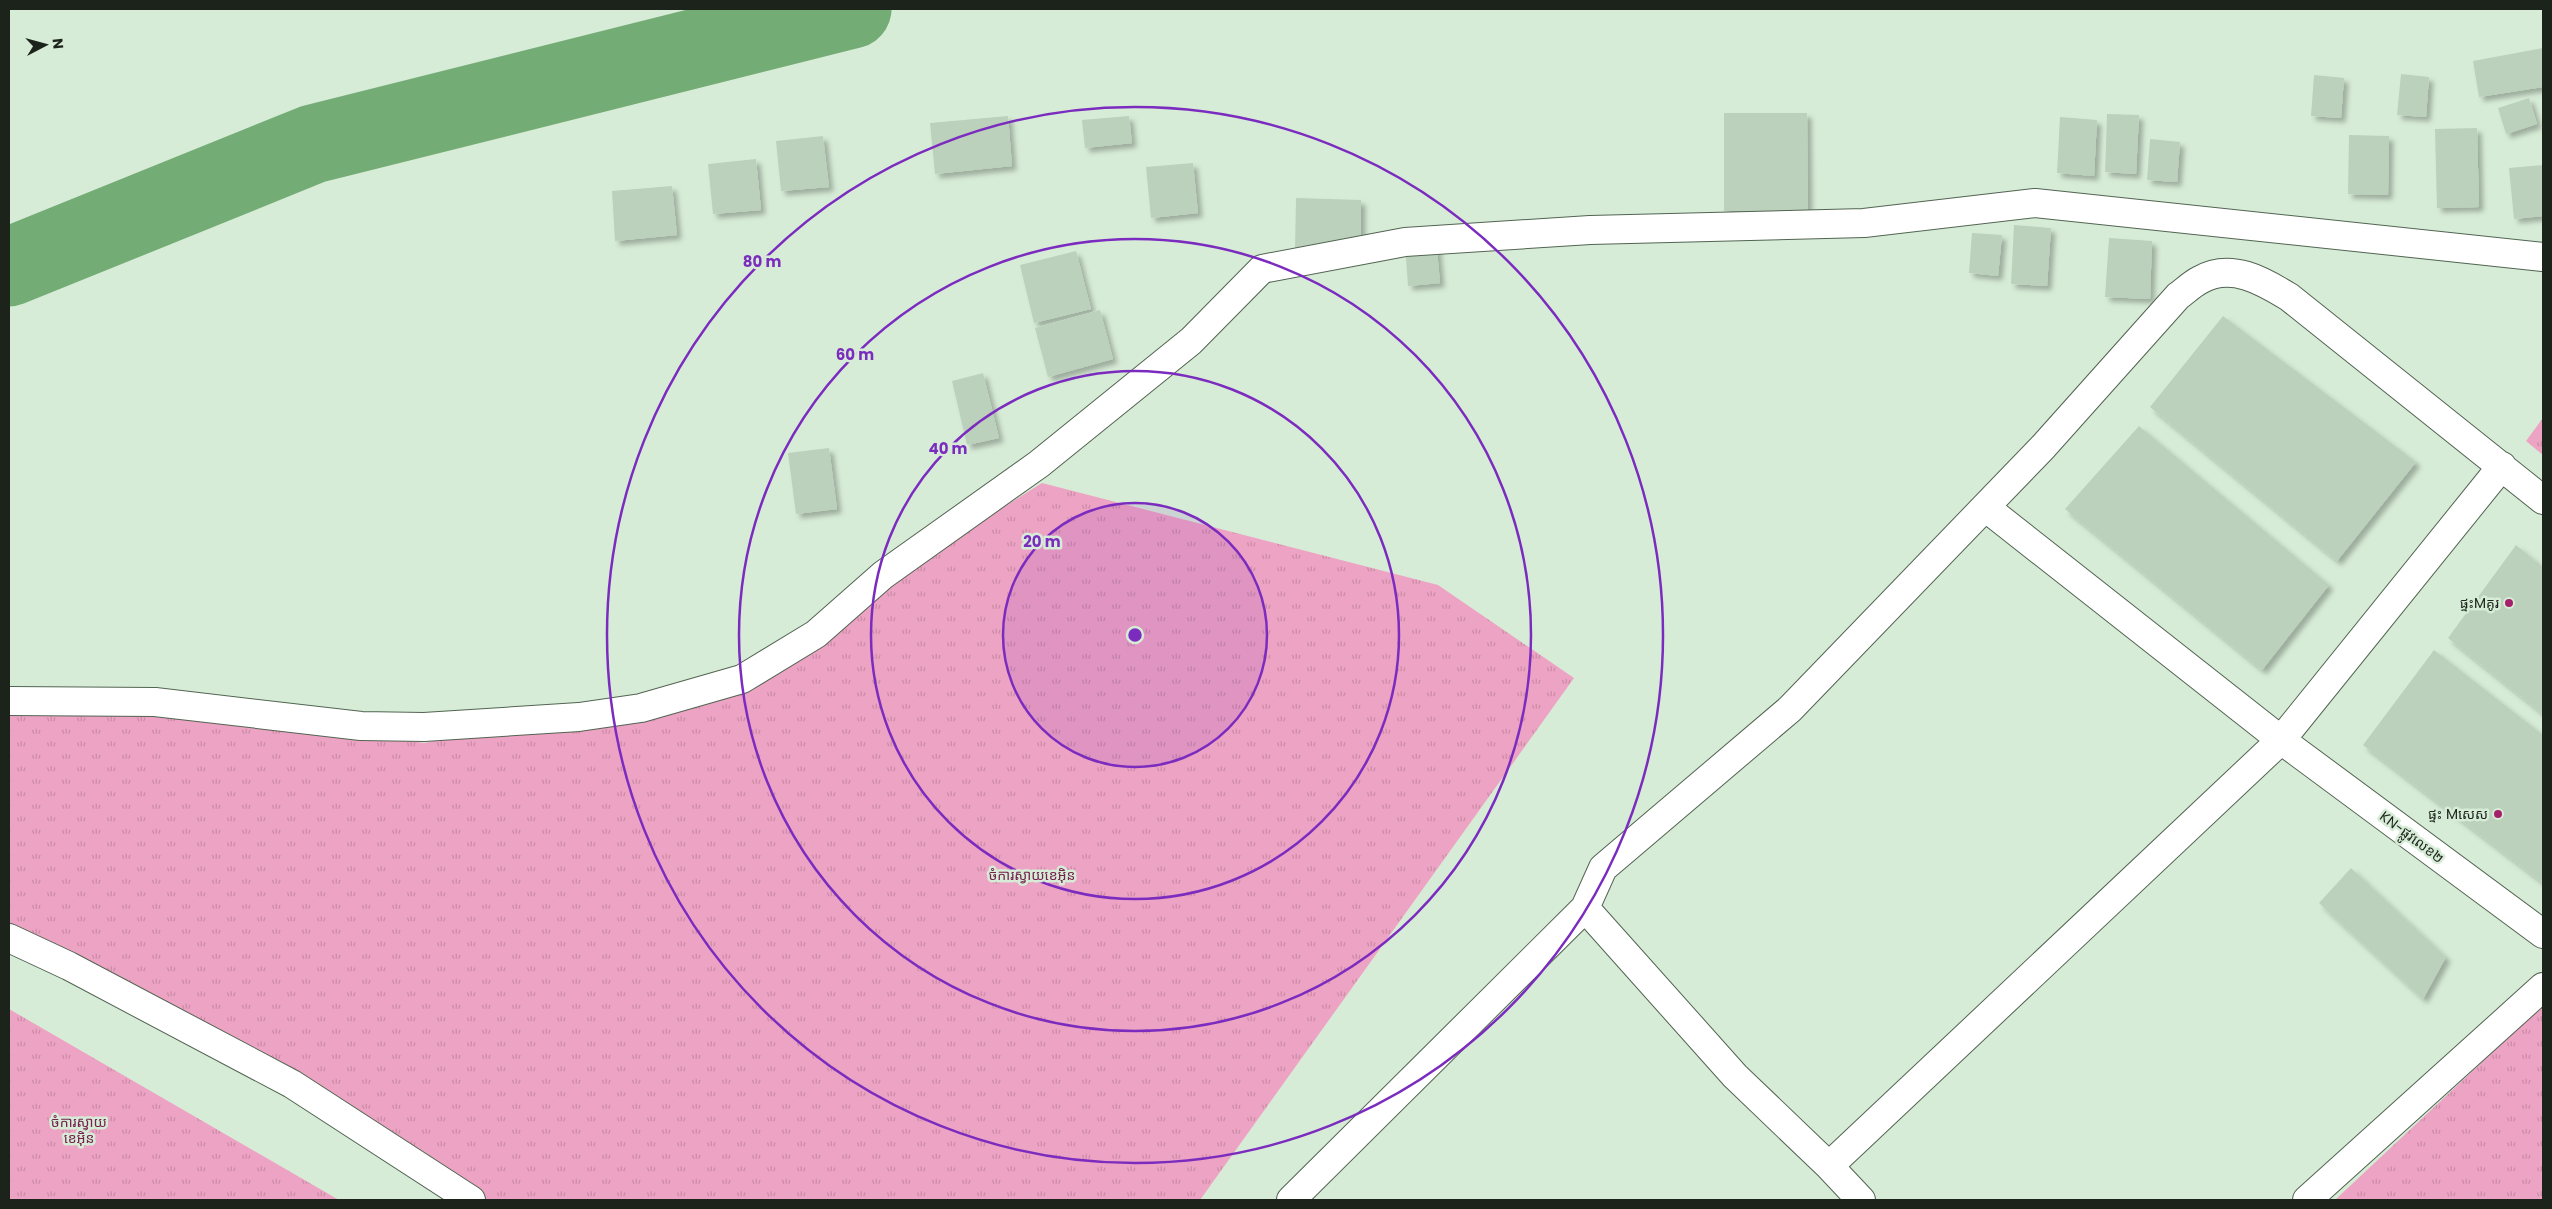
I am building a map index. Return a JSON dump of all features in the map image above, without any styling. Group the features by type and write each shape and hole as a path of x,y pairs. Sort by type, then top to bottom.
{"street":[{"path":"9,701 155,702 361,726 424,727 579,717 641,708 742,679 816,634 883,575 1038,464 1191,341 1262,269 1404,242 1590,230 1864,223 2035,203 2543,257"},
{"path":"1291,1200 1585,908 1603,868 1790,709 2043,447 2178,296 2202,279 2230,272 2260,279 2289,297 2543,500"},
{"path":"1829,1166 2281,740 2502,466"},
{"name":"KN-ផ្លូវលេខ២","path":"1986,507 2281,740 2543,934"},
{"path":"1585,908 1735,1076 1829,1166 1861,1200"},
{"path":"9,938 69,966 292,1084 471,1200"},
{"path":"2307,1200 2543,987"}],"green space":[{"path":"2543,418 2543,455 2526,441"},
{"name":"ចំការស្វាយខេអ៊ិន","path":"1042,483 1438,585 1574,678 1200,1200 471,1200 9,938 9,701 194,706 424,743 727,681"},
{"path":"2543,1005 2543,1200 2335,1200"},
{"name":"ចំការស្វាយ ខេអ៊ិន","path":"9,1009 339,1200 9,1200"}],"building":[{"path":"2543,48 2543,87 2479,97 2473,61"},
{"path":"2401,74 2429,77 2426,117 2397,115"},
{"path":"2314,75 2344,78 2341,118 2311,116"},
{"path":"2529,98 2537,124 2506,134 2498,108"},
{"path":"1724,113 1807,113 1808,211 1724,211"},
{"path":"2107,114 2139,115 2136,174 2105,172"},
{"path":"1008,116 1012,166 935,174 930,123"},
{"path":"1129,116 1132,143 1085,148 1082,120"},
{"path":"2060,117 2097,120 2094,176 2057,173"},
{"path":"2477,128 2479,207 2437,208 2435,129"},
{"path":"2349,135 2389,136 2388,195 2348,194"},
{"path":"823,136 829,187 781,191 776,141"},
{"path":"2150,139 2180,142 2177,182 2147,180"},
{"path":"756,159 761,210 713,214 708,164"},
{"path":"1193,163 1198,213 1151,218 1146,167"},
{"path":"2543,165 2543,216 2514,219 2509,168"},
{"path":"672,186 677,235 615,241 612,191"},
{"path":"1296,198 1361,200 1361,250 1295,249"},
{"path":"2014,225 2051,228 2047,286 2011,284"},
{"path":"1972,233 2002,235 1998,276 1969,273"},
{"path":"2109,238 2152,241 2150,299 2105,297"},
{"path":"1436,239 1440,283 1408,286 1405,242"},
{"path":"1076,251 1091,309 1034,323 1020,265"},
{"path":"1100,310 1113,359 1048,377 1035,328"},
{"path":"2223,316 2416,462 2337,561 2150,407"},
{"path":"983,373 999,438 967,445 952,381"},
{"path":"2139,426 2329,585 2262,670 2065,509"},
{"path":"829,448 837,509 796,514 788,453"},
{"name":"ផ្ទះMគូរ","path":"2516,545 2543,567 2543,714 2448,638"},
{"name":"ផ្ទះ Mសេស","path":"2434,650 2543,735 2543,883 2363,745"},
{"path":"2351,868 2446,957 2423,999 2319,903"}],"waterway":[{"path":"9,267 313,144 852,9"}],"place":[{"name":"ផ្ទះMគូរ","path":"2509,603"},
{"name":"ផ្ទះ Mសេស","path":"2498,814"}]}
